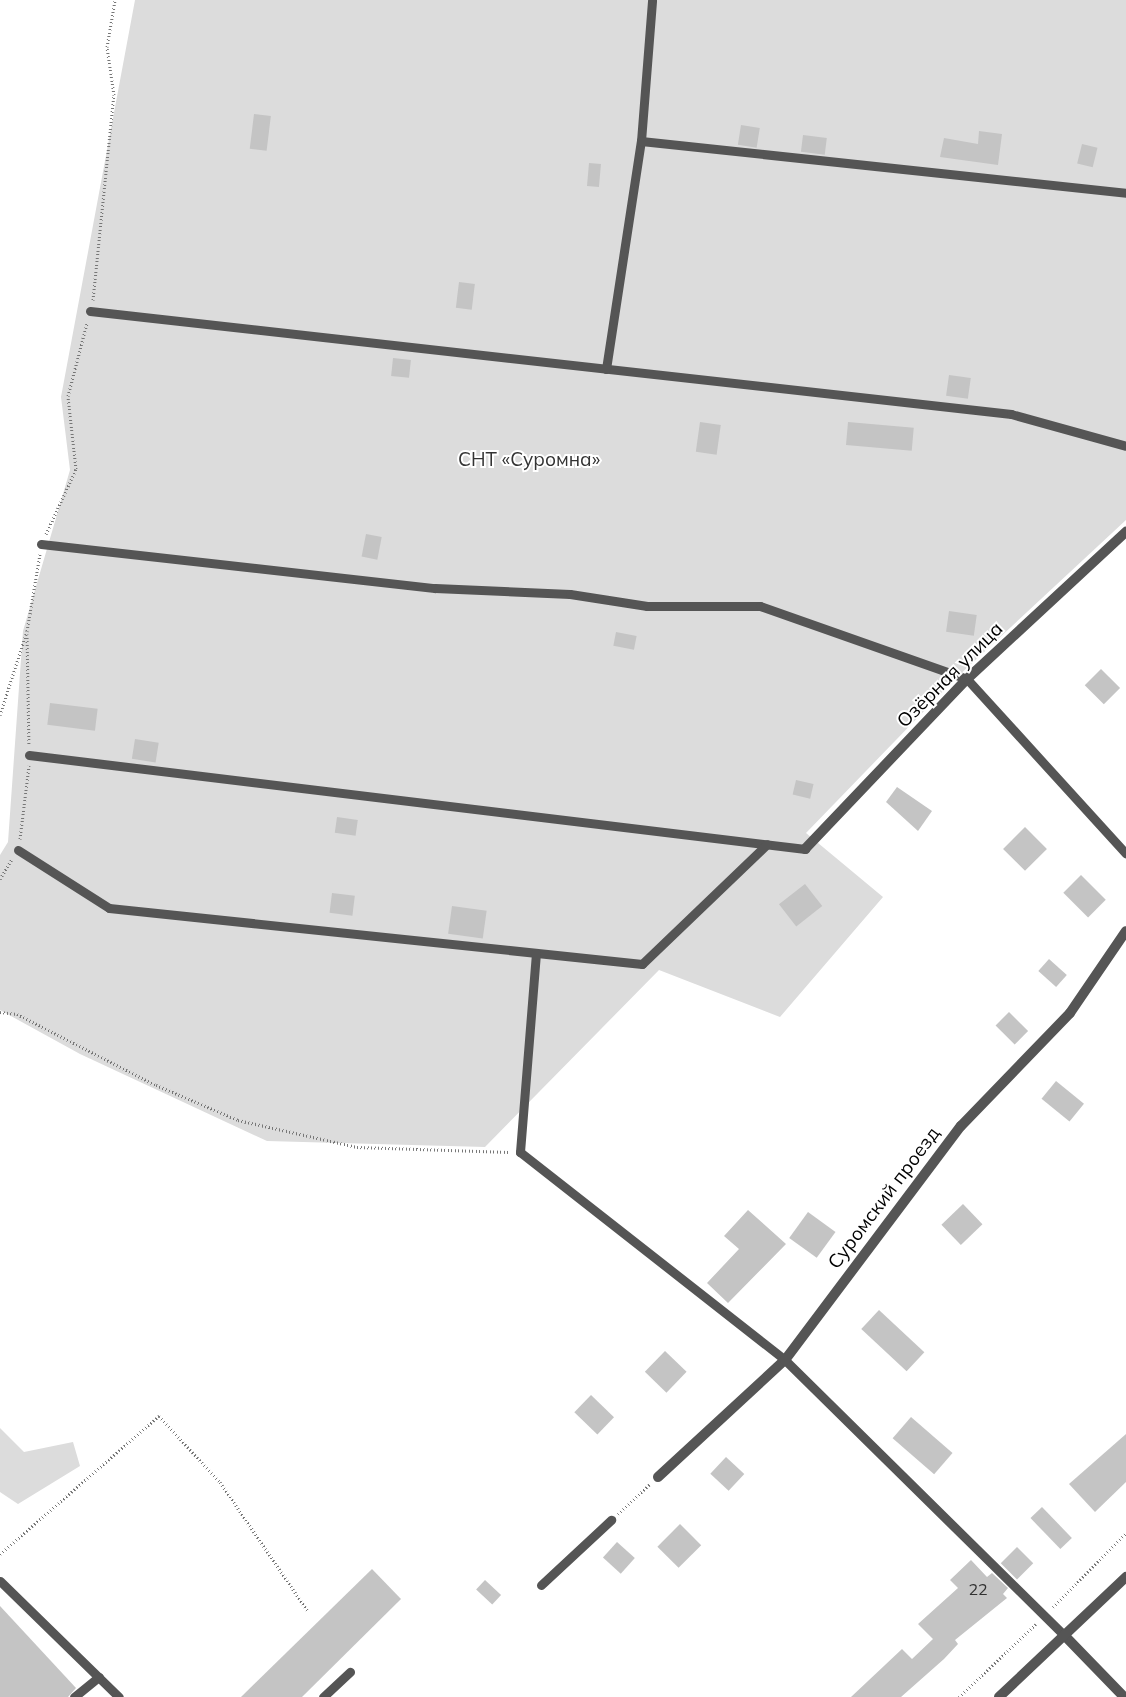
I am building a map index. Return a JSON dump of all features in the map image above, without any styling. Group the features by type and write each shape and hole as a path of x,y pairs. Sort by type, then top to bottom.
{"street":[{"name":"Озёрная улица","path":"804,849 967,679 1126,532"},
{"name":"Суромский проезд","path":"658,1477 785,1360 961,1126 1070,1013 1126,931"},
{"path":"999,1697 1126,1577"},
{"path":"1064,1636 1124,1697"}],"lane":[{"path":"606,369 641,141 652,0"},
{"path":"641,141 1126,193"},
{"path":"90,311 1011,414 1126,446"},
{"path":"41,544 435,588 570,594 647,606 760,606 967,679 1126,854"},
{"path":"29,755 804,849"},
{"path":"18,850 109,908 642,964 768,844"},
{"path":"536,953 520,1152 785,1360 1064,1636"},
{"path":"541,1585 611,1520"},
{"path":"0,1581 119,1697"},
{"path":"0,1592 15,1594"},
{"path":"323,1697 350,1672"},
{"path":"74,1697 99,1676"}],"path":[{"path":"0,714 27,631 41,544 76,469 68,396 98,282 113,105 107,47 114,0"},
{"path":"0,880 18,850 29,755 27,631"},
{"path":"0,1012 17,1014 156,1085 238,1120 357,1147 520,1152"},
{"path":"0,1554 159,1416 220,1482 307,1610"},
{"path":"611,1520 658,1477"}],"green space":[{"name":"СНТ «Суромна»","path":"135,0 1126,0 1126,520 955,679 806,833 883,897 780,1017 659,970 485,1147 267,1141 80,1054 0,1010 0,855 8,842 23,631 70,470 61,397"},
{"path":"0,1428 24,1452 73,1442 80,1466 18,1504 0,1492"}],"building":[{"path":"254,114 271,116 267,151 250,149"},
{"path":"741,125 760,128 757,148 738,145"},
{"path":"979,131 1002,134 998,165 940,157 944,138 978,144"},
{"path":"803,135 827,138 825,155 801,152"},
{"path":"1082,144 1098,148 1093,167 1077,163"},
{"path":"589,163 601,164 599,187 587,186"},
{"path":"459,282 475,284 472,310 456,308"},
{"path":"393,358 411,360 409,378 391,376"},
{"path":"949,375 971,378 968,399 946,396"},
{"path":"700,422 721,425 717,455 696,452"},
{"path":"848,422 914,428 912,451 846,445"},
{"path":"366,534 382,537 377,560 362,557"},
{"path":"949,611 977,615 974,636 946,632"},
{"path":"616,632 637,636 634,650 613,646"},
{"path":"1101,669 1120,688 1104,704 1085,685"},
{"path":"50,703 98,709 95,731 47,725"},
{"path":"135,739 159,743 156,763 132,759"},
{"path":"796,780 814,784 810,799 793,795"},
{"path":"897,787 932,811 918,831 886,802"},
{"path":"337,817 358,820 356,836 335,833"},
{"path":"1025,827 1047,849 1025,871 1003,849"},
{"path":"1081,875 1106,900 1088,917 1063,893"},
{"path":"805,884 822,906 796,926 779,904"},
{"path":"332,893 355,896 352,916 330,913"},
{"path":"452,906 487,911 483,939 448,934"},
{"path":"1049,959 1067,975 1056,987 1038,971"},
{"path":"1009,1012 1028,1031 1015,1045 996,1025"},
{"path":"1056,1081 1084,1104 1070,1122 1042,1099"},
{"path":"963,1204 982,1224 961,1245 941,1225"},
{"path":"748,1210 786,1244 728,1303 707,1283 739,1249 724,1236"},
{"path":"808,1212 836,1232 817,1258 789,1238"},
{"path":"879,1310 924,1352 907,1371 861,1329"},
{"path":"665,1351 687,1372 666,1393 645,1372"},
{"path":"591,1395 614,1417 597,1434 574,1412"},
{"path":"911,1417 953,1453 934,1474 893,1438"},
{"path":"1126,1434 1126,1482 1095,1512 1069,1484"},
{"path":"726,1457 744,1474 729,1491 710,1474"},
{"path":"1042,1507 1072,1538 1060,1549 1030,1518"},
{"path":"680,1524 701,1545 679,1568 657,1547"},
{"path":"617,1542 635,1558 621,1574 603,1558"},
{"path":"1017,1547 1033,1563 1017,1580 1001,1563"},
{"path":"971,1560 987,1577 992,1573 1008,1588 1003,1594 1007,1598 955,1640 958,1644 944,1659 901,1697 851,1697 902,1649 912,1659 933,1639 918,1624 958,1588 950,1580"},
{"path":"372,1569 401,1599 302,1697 241,1697"},
{"path":"485,1580 501,1595 492,1605 476,1590"},
{"path":"0,1606 76,1688 68,1697 0,1697"}]}
